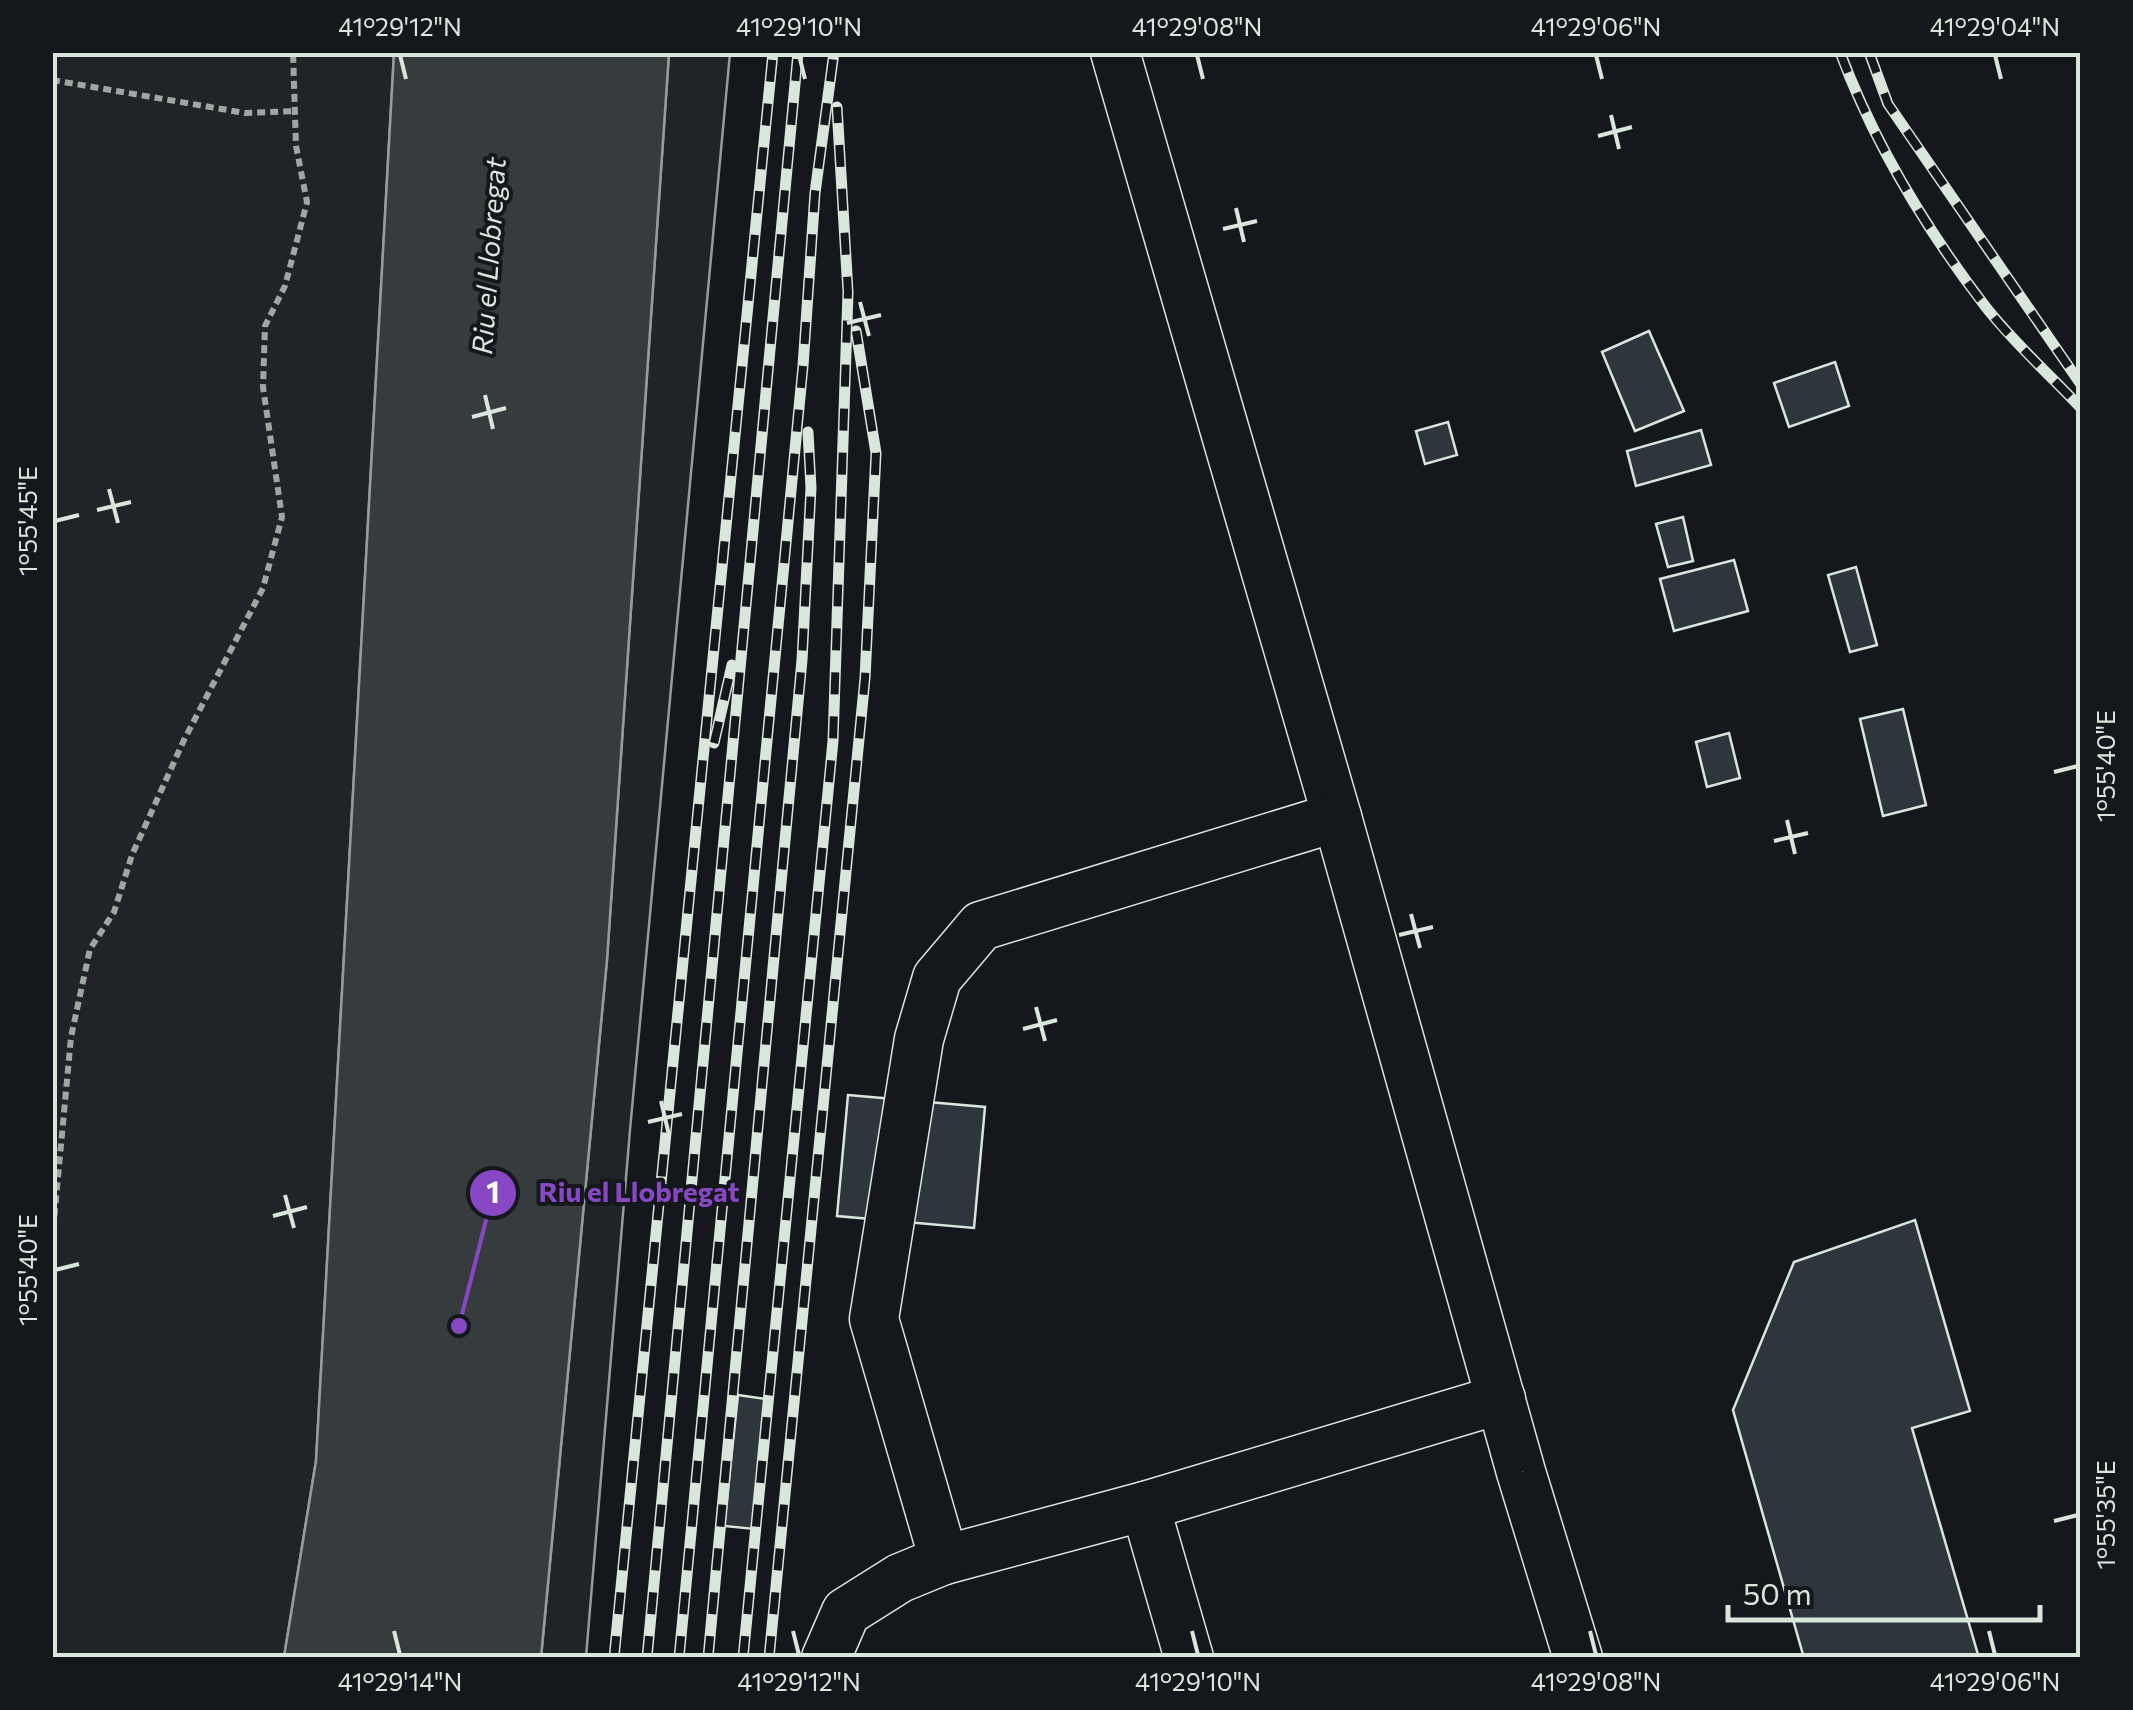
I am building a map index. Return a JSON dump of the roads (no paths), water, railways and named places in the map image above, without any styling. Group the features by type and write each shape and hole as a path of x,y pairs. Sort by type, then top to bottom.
{"lane":[{"path":"1115,52 1578,1658"},
{"path":"944,1560 874,1320 919,1039 937,978 981,926 1338,817"},
{"path":"826,1658 846,1612 900,1578 944,1560 1145,1506 1501,1400"},
{"path":"1145,1506 1190,1658"}],"water":[{"path":"394,53 669,53 607,960 541,1657 284,1657 316,1461"}],"railway":[{"path":"614,1658 773,52"},
{"path":"647,1658 798,52"},
{"path":"679,1658 803,366 815,193 834,52"},
{"path":"1840,52 1885,152 1942,247 1996,319 2080,407"},
{"path":"1869,52 1888,104 2080,383"},
{"path":"743,1658 833,741 848,292 837,107"},
{"path":"769,1658 865,678 876,453 856,331"},
{"path":"708,1658 802,660 811,488 808,432"},
{"path":"714,743 732,665"}],"place":[{"name":"Riu el Llobregat","path":"459,1326"}]}
